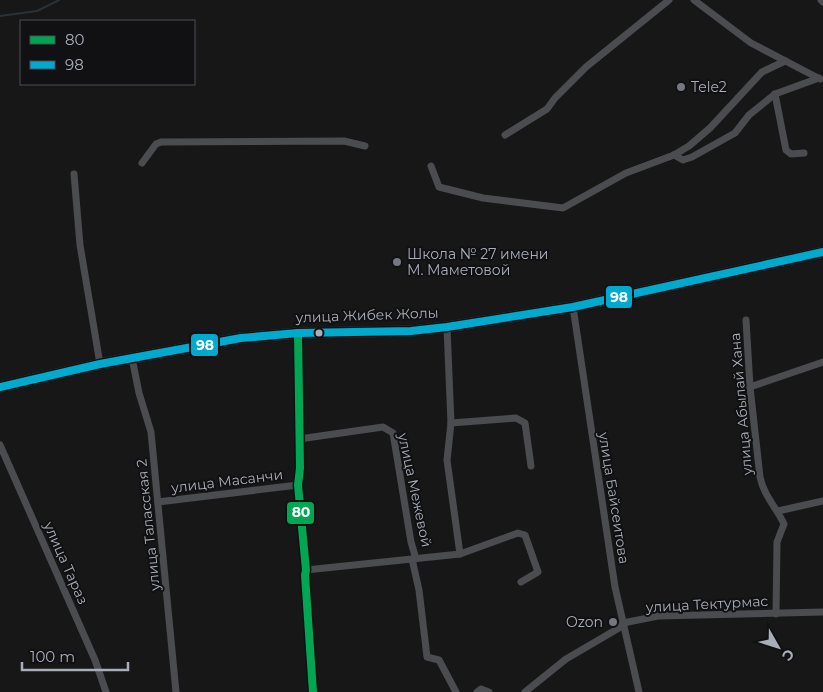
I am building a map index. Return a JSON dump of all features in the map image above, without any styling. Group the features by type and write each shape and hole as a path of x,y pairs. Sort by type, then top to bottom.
{"main road":[{"name":"улица Жибек Жолы","path":"0,387 100,364 241,338 298,333 411,330 447,327 573,307 823,252"}],"street":[{"path":"504,135 547,109 555,98 586,67 669,0"},
{"path":"694,0 751,43 821,79"},
{"path":"431,166 439,187 483,198 563,208 626,173 674,155 710,128 762,72 785,61"},
{"path":"674,155 683,160 692,157 735,133 749,115 775,94 821,79"},
{"path":"775,94 786,150 791,154 804,153"},
{"path":"142,163 156,144 161,142 344,141 365,146"},
{"path":"74,174 80,245 100,364"},
{"name":"улица Байсеитова","path":"573,307 615,588 638,692"},
{"name":"улица Абылай Хана","path":"746,320 750,387 763,490 778,511"},
{"path":"447,327 451,424 447,460 460,554"},
{"name":"улица Масанчи","path":"298,333 300,468 298,485 306,570 313,692"},
{"name":"улица Таласская 2","path":"132,358 139,393 151,432 176,692"},
{"path":"750,387 823,362"},
{"path":"451,424 516,418 525,423 531,466"},
{"name":"улица Межевой","path":"299,439 383,427 390,429 393,433 414,559"},
{"name":"улица Тараз","path":"0,445 95,660 106,692"},
{"name":"улица Масанчи","path":"158,502 298,485"},
{"path":"776,614 777,542 784,524 778,511 823,501"},
{"path":"306,570 460,554 518,533 526,535 538,572 521,582"},
{"path":"414,559 427,657 439,660 456,692"},
{"name":"улица Тектурмас","path":"525,692 566,659 619,628 623,623 658,616 823,612"},
{"path":"477,692 481,689 488,692"}],"waterway":[{"path":"0,16 37,11 59,0"}],"transit line":[{"name":"98","path":"0,387 100,364 241,338 298,333 411,331 573,307 823,252"},
{"name":"80","path":"298,333 300,468 298,485 306,570 313,692"}],"place":[{"name":"Tele2","path":"681,87"},
{"name":"Школа № 27 имени М. Маметовой","path":"397,262"},
{"name":"Ozon","path":"613,622"}]}
